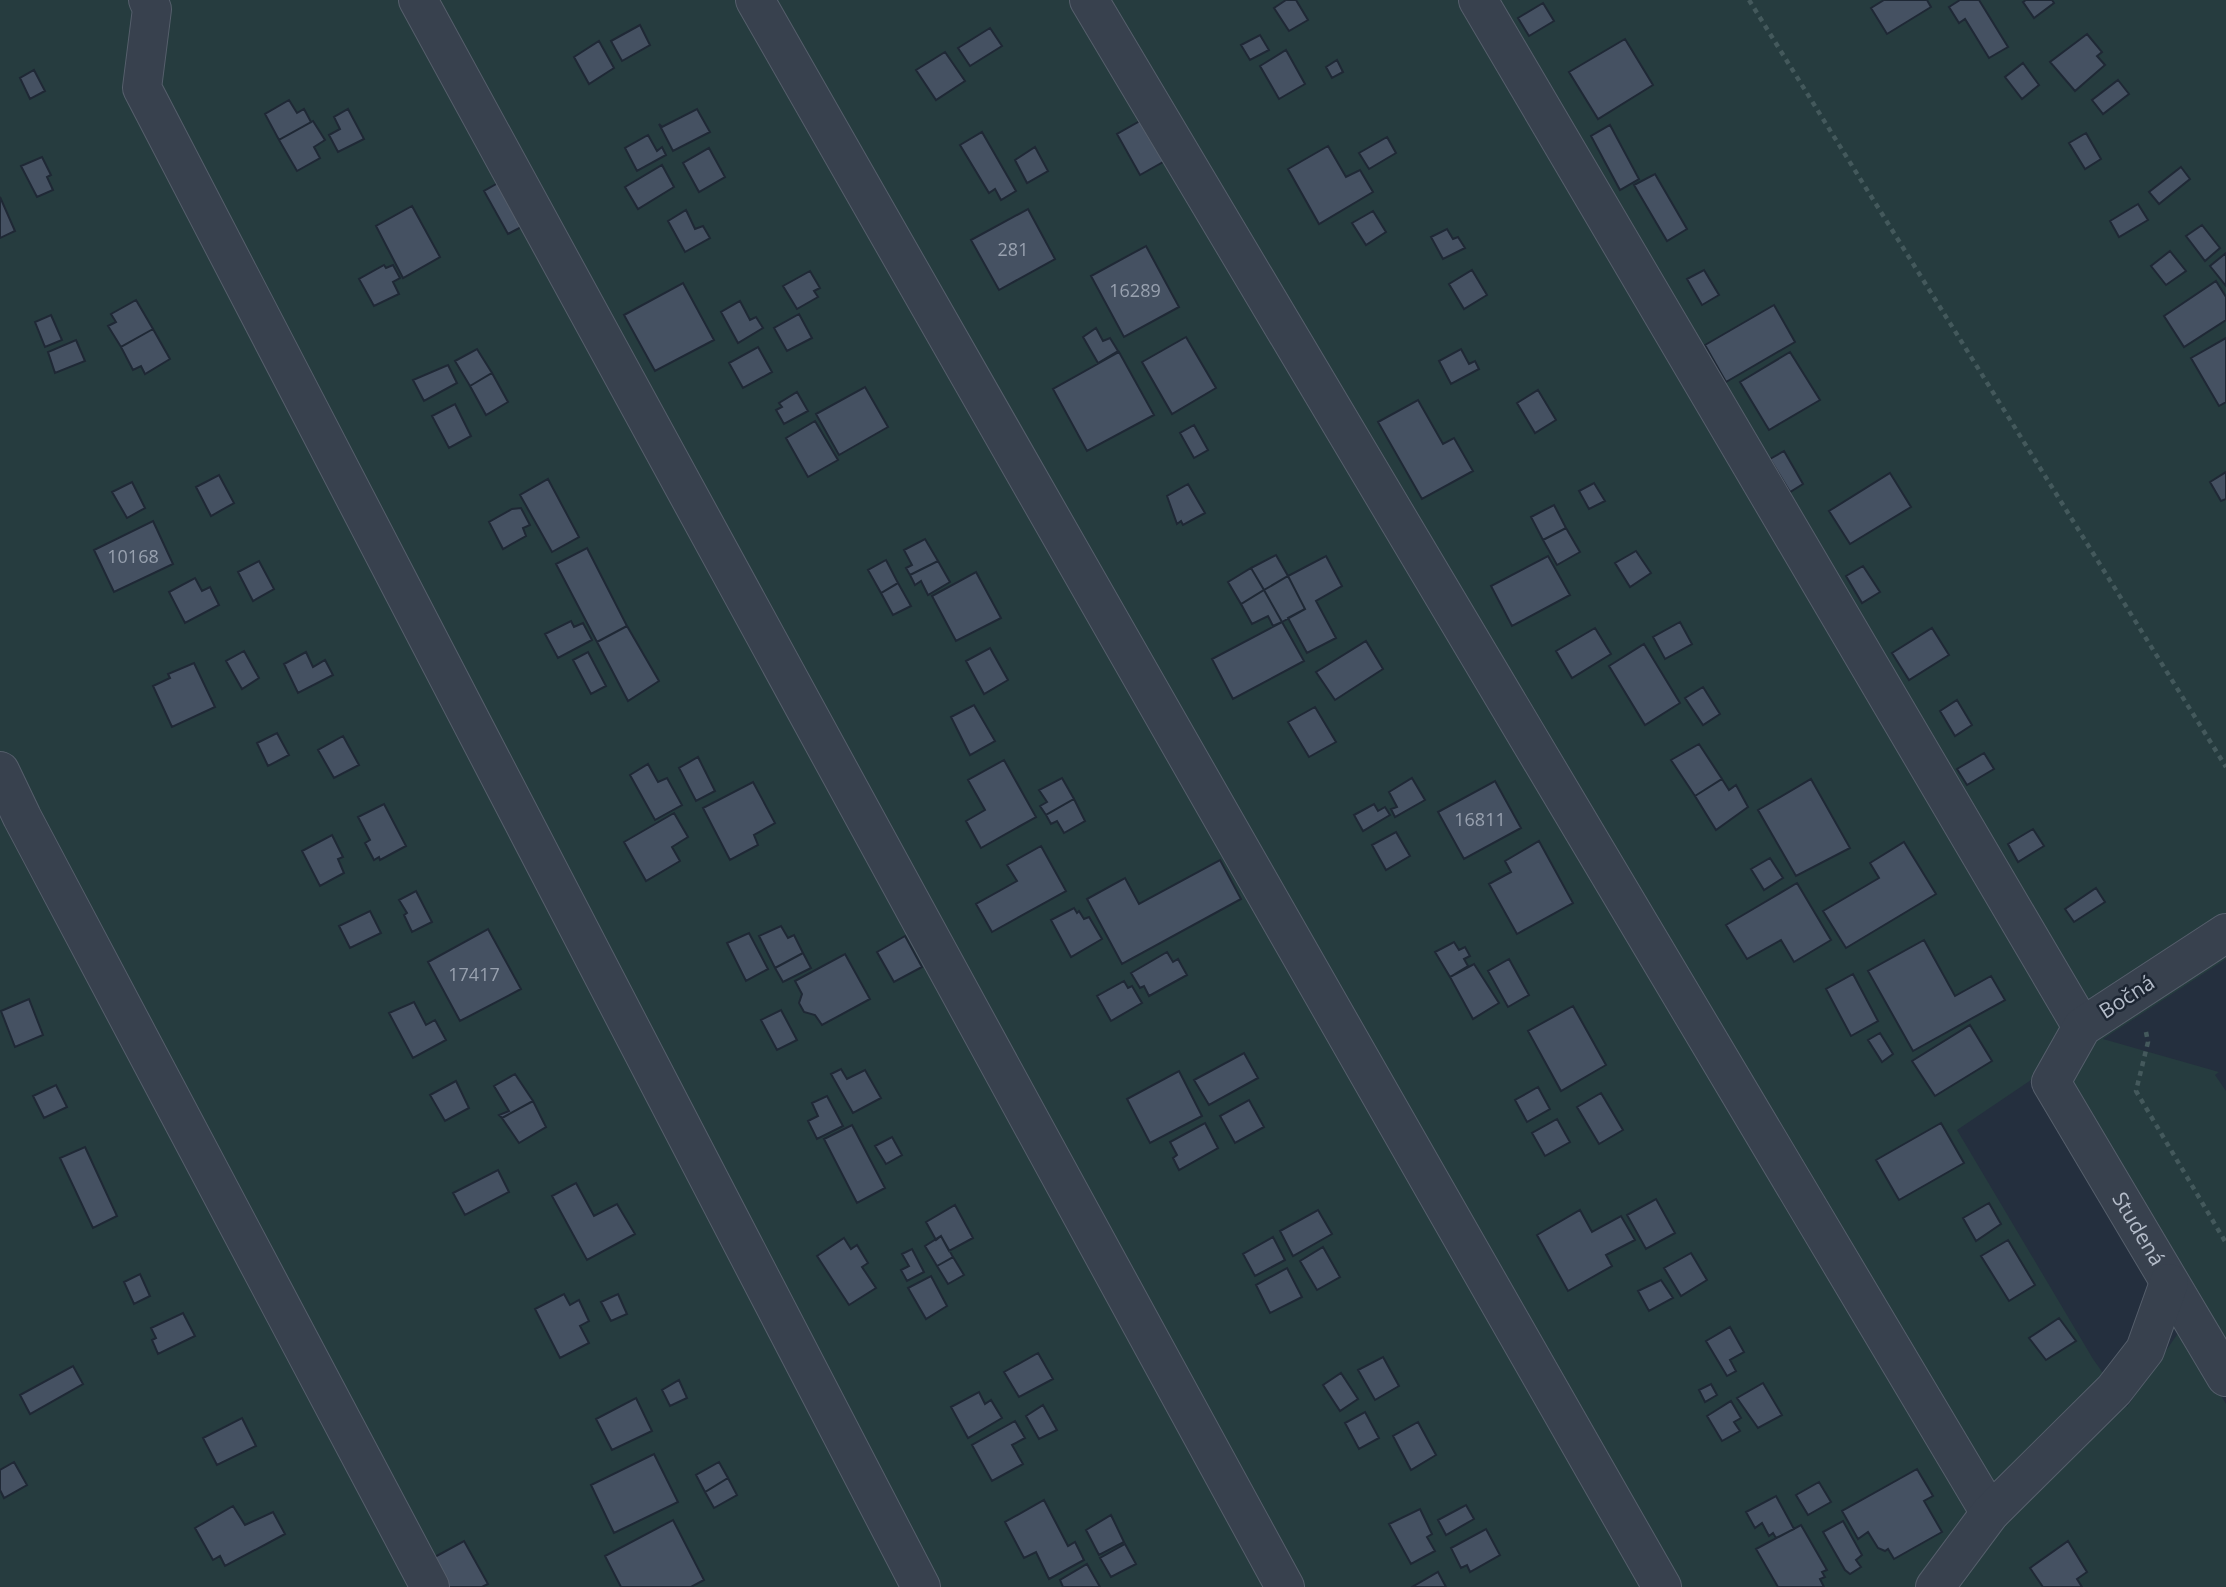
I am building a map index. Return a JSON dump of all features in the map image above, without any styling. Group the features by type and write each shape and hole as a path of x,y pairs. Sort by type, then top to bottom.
{"street":[{"path":"418,0 1285,1587"},
{"path":"755,0 1662,1587"},
{"path":"1089,0 1990,1513"},
{"path":"1478,0 2082,1027"},
{"path":"157,3 142,88 922,1587"},
{"path":"0,771 430,1587"},
{"name":"Bočná","path":"2051,1082 2082,1027 2226,933"},
{"name":"Studená","path":"2051,1082 2226,1377"},
{"path":"1934,1587 1990,1513 2115,1390 2145,1350 2169,1283"}],"path":[{"path":"1749,0 2226,767"},
{"path":"2138,990 2148,1042 2136,1091 2226,1243"}],"green space":[{"path":"0,0 2226,0 2226,959 2103,1039 2219,1072 2215,1075 2226,1091 2226,1347 2066,1083 2076,1059 2096,1043 2031,1080 1957,1130 2093,1359 2127,1407 2181,1329 2226,1404 2226,1587 0,1587"}],"building":[{"path":"1286,0 1296,0 1308,20 1289,31 1274,8"},
{"path":"1884,0 1927,0 1931,7 1887,34 1871,8"},
{"path":"1960,0 1979,0 2008,47 1989,58 1965,19 1959,23 1949,7"},
{"path":"2052,0 2054,3 2034,18 2023,2"},
{"path":"1543,3 1554,21 1529,36 1518,18"},
{"path":"640,25 650,45 622,61 611,41"},
{"path":"990,28 1002,46 970,66 958,48"},
{"path":"2087,34 2102,52 2097,56 2105,65 2075,91 2050,62"},
{"path":"1260,35 1269,50 1250,60 1241,45"},
{"path":"1625,39 1653,85 1598,119 1569,72"},
{"path":"599,41 614,68 589,84 574,57"},
{"path":"1286,50 1305,84 1279,99 1260,66"},
{"path":"945,52 965,81 936,100 916,70"},
{"path":"1337,60 1343,72 1332,78 1326,67"},
{"path":"2023,63 2039,85 2022,99 2005,77"},
{"path":"34,70 45,91 30,99 20,78"},
{"path":"2118,80 2129,94 2103,114 2092,100"},
{"path":"289,100 297,113 304,109 311,122 279,140 265,114"},
{"path":"348,109 364,139 338,152 329,135 340,129 334,117"},
{"path":"697,109 710,132 673,151 659,124 662,127"},
{"path":"1147,117 1170,158 1140,175 1117,134"},
{"path":"313,121 325,140 314,147 320,158 297,171 279,140"},
{"path":"1610,125 1639,179 1620,190 1591,136"},
{"path":"982,132 1016,191 1001,200 995,189 989,193 960,145"},
{"path":"2086,133 2101,159 2085,169 2069,143"},
{"path":"648,135 657,151 662,147 666,155 637,171 625,148"},
{"path":"1387,137 1396,153 1369,169 1359,153"},
{"path":"1328,146 1346,177 1360,170 1373,192 1319,224 1288,169"},
{"path":"1035,147 1048,171 1027,183 1015,160"},
{"path":"709,148 725,177 699,192 683,163"},
{"path":"42,157 51,175 47,177 53,190 37,197 21,166"},
{"path":"662,165 674,187 638,209 625,187"},
{"path":"2181,167 2190,179 2159,204 2149,192"},
{"path":"1655,174 1687,229 1667,241 1634,185"},
{"path":"505,179 529,223 508,234 484,191"},
{"path":"0,197 15,231 0,238"},
{"path":"2138,204 2148,220 2119,237 2110,221"},
{"path":"412,206 440,257 403,278 376,226"},
{"path":"1028,209 1055,259 999,290 971,240"},
{"path":"686,210 695,229 703,226 710,238 685,252 668,221"},
{"path":"1373,211 1386,232 1366,245 1352,223"},
{"path":"2202,225 2220,248 2205,261 2186,236"},
{"path":"1447,229 1453,239 1458,237 1465,248 1443,259 1431,237"},
{"path":"1146,246 1179,307 1124,337 1091,276"},
{"path":"2170,251 2186,271 2166,285 2151,266"},
{"path":"2226,253 2226,286 2210,266"},
{"path":"384,265 386,268 393,265 400,278 393,282 399,294 374,306 359,279"},
{"path":"1472,270 1487,295 1464,309 1449,284"},
{"path":"1704,270 1719,295 1702,305 1687,279"},
{"path":"810,271 820,288 814,291 818,297 797,309 783,286"},
{"path":"2216,281 2226,297 2226,320 2184,347 2164,316"},
{"path":"683,283 714,340 655,371 624,315"},
{"path":"136,300 153,329 121,347 108,326 116,322 111,314"},
{"path":"740,301 750,320 756,317 763,328 738,343 721,312"},
{"path":"1774,305 1795,342 1726,382 1705,345"},
{"path":"799,314 812,338 787,351 774,328"},
{"path":"51,315 62,340 45,347 35,322"},
{"path":"1096,328 1103,341 1110,338 1118,351 1098,363 1083,337"},
{"path":"153,329 170,359 145,374 141,366 133,370 121,347"},
{"path":"1186,337 1216,388 1172,414 1142,362"},
{"path":"2226,338 2226,402 2219,406 2191,358"},
{"path":"76,340 85,361 55,373 48,352"},
{"path":"758,347 772,372 743,388 729,363"},
{"path":"477,349 492,373 470,386 455,361"},
{"path":"1461,349 1469,364 1475,361 1479,369 1451,384 1439,361"},
{"path":"1119,352 1154,415 1087,451 1053,389"},
{"path":"1790,352 1820,400 1769,430 1740,382"},
{"path":"448,365 457,383 424,401 413,380"},
{"path":"492,373 508,402 486,415 470,386"},
{"path":"865,387 888,427 839,455 816,414"},
{"path":"1538,390 1556,420 1535,433 1517,403"},
{"path":"797,392 808,411 784,424 776,410 782,407 779,403"},
{"path":"1418,400 1443,444 1454,438 1473,471 1422,499 1378,422"},
{"path":"455,404 471,436 449,448 432,416"},
{"path":"815,421 838,460 808,477 786,438"},
{"path":"1194,425 1208,450 1194,458 1180,433"},
{"path":"1784,451 1803,484 1790,492 1770,459"},
{"path":"2226,472 2226,499 2221,501 2210,482"},
{"path":"1890,473 1911,507 1850,544 1829,511"},
{"path":"219,475 234,503 211,516 196,487"},
{"path":"548,479 579,537 552,552 520,495"},
{"path":"132,482 145,508 127,518 112,492"},
{"path":"1594,483 1605,501 1589,509 1579,491"},
{"path":"1188,484 1205,513 1183,525 1181,521 1177,524 1167,496"},
{"path":"1554,505 1566,528 1543,540 1531,517"},
{"path":"521,508 530,525 523,528 526,536 503,549 489,522 512,509"},
{"path":"153,521 173,564 114,592 94,550"},
{"path":"1566,528 1580,552 1557,565 1543,540"},
{"path":"925,539 938,561 910,575 906,568 912,565 904,550"},
{"path":"587,548 627,626 597,642 556,564"},
{"path":"1636,551 1651,573 1630,587 1615,563"},
{"path":"1276,555 1288,576 1264,590 1251,568"},
{"path":"1326,556 1342,586 1316,601 1336,638 1307,653 1288,618 1305,609 1288,576"},
{"path":"1548,556 1570,595 1512,626 1491,586"},
{"path":"886,560 898,583 881,593 868,570"},
{"path":"259,561 274,589 253,601 238,572"},
{"path":"938,561 950,582 928,595 921,581 915,585 910,575"},
{"path":"1863,566 1880,592 1862,603 1846,576"},
{"path":"1251,568 1264,590 1241,604 1228,582"},
{"path":"976,572 1001,618 956,641 932,596"},
{"path":"1288,576 1305,609 1282,622 1264,590"},
{"path":"195,578 202,591 210,587 219,605 185,623 169,592"},
{"path":"898,583 911,606 893,615 881,593"},
{"path":"1264,590 1282,622 1273,626 1268,616 1252,624 1241,604"},
{"path":"571,621 574,627 583,623 592,640 558,658 545,634"},
{"path":"1282,622 1304,661 1233,699 1212,659"},
{"path":"1680,622 1692,644 1665,659 1653,637"},
{"path":"627,626 659,681 628,701 597,642"},
{"path":"1595,628 1611,654 1572,678 1556,651"},
{"path":"1932,628 1949,655 1909,680 1892,653"},
{"path":"1366,641 1383,669 1335,700 1316,672"},
{"path":"1644,644 1680,703 1645,725 1609,666"},
{"path":"990,648 1008,680 984,694 966,661"},
{"path":"244,651 259,678 242,689 226,661"},
{"path":"306,652 313,667 325,660 333,675 298,693 284,664"},
{"path":"588,652 606,686 591,694 573,660"},
{"path":"194,663 215,707 172,727 153,686 170,678 168,674"},
{"path":"1703,687 1720,714 1703,725 1685,698"},
{"path":"1957,700 1972,725 1955,736 1940,711"},
{"path":"974,705 995,741 970,755 951,717"},
{"path":"1315,707 1336,742 1309,757 1288,722"},
{"path":"277,733 289,755 268,766 257,743"},
{"path":"343,736 359,765 334,778 318,750"},
{"path":"1699,744 1722,779 1695,796 1671,760"},
{"path":"1984,753 1994,769 1967,785 1957,769"},
{"path":"698,757 715,791 696,801 679,768"},
{"path":"1004,760 1036,817 981,848 966,821 985,810 968,780"},
{"path":"648,764 658,782 667,778 682,805 655,820 630,775"},
{"path":"1062,778 1074,799 1046,815 1040,806 1047,802 1039,790"},
{"path":"1412,778 1425,800 1395,817 1391,809 1397,807 1389,792"},
{"path":"1722,779 1729,790 1736,785 1748,807 1716,830 1695,796"},
{"path":"1811,779 1850,848 1796,876 1758,810"},
{"path":"1495,781 1521,828 1464,859 1438,812"},
{"path":"753,782 775,823 754,835 758,845 730,860 703,808"},
{"path":"1074,799 1085,821 1064,833 1057,821 1051,824 1046,815"},
{"path":"384,804 406,846 380,860 379,857 374,860 365,843 370,840 358,817"},
{"path":"1374,804 1378,811 1385,807 1390,815 1363,831 1354,815"},
{"path":"674,813 688,837 672,847 680,861 646,881 624,842"},
{"path":"2033,829 2044,846 2018,862 2008,844"},
{"path":"1396,832 1410,856 1386,870 1372,845"},
{"path":"332,835 343,857 338,859 344,873 320,886 302,851"},
{"path":"1539,841 1573,903 1517,934 1489,884 1511,872 1505,861"},
{"path":"1904,842 1936,894 1846,948 1823,911 1879,878 1870,863"},
{"path":"1041,846 1066,891 992,932 976,904 1017,881 1007,865"},
{"path":"1770,858 1783,878 1764,890 1751,869"},
{"path":"1220,860 1241,899 1122,964 1087,899 1125,878 1139,904"},
{"path":"1797,883 1831,940 1794,962 1781,940 1747,959 1726,925"},
{"path":"2096,888 2105,902 2074,922 2065,909"},
{"path":"416,891 432,922 412,932 404,915 407,913 399,900"},
{"path":"1074,908 1084,919 1089,917 1102,939 1071,957 1051,920"},
{"path":"370,911 381,933 350,948 339,926"},
{"path":"781,926 788,938 794,935 803,953 775,968 759,936"},
{"path":"488,929 521,989 460,1021 428,962"},
{"path":"749,933 768,969 746,981 727,943"},
{"path":"905,936 922,967 894,982 877,952"},
{"path":"1924,940 1955,996 1991,976 2005,1000 1913,1051 1868,971"},
{"path":"1454,942 1459,950 1465,947 1470,956 1464,959 1468,966 1450,977 1435,952"},
{"path":"1167,952 1173,962 1178,959 1187,975 1149,996 1144,986 1140,988 1131,973"},
{"path":"803,953 811,968 783,982 775,968"},
{"path":"845,954 870,999 822,1025 815,1015 804,1012 799,1003 802,994 795,981"},
{"path":"1509,959 1529,995 1508,1007 1488,971"},
{"path":"1474,964 1499,1003 1473,1019 1450,977"},
{"path":"1853,974 1878,1021 1851,1036 1826,989"},
{"path":"1124,981 1128,988 1132,986 1142,1003 1111,1021 1097,996"},
{"path":"29,999 43,1035 15,1047 1,1011"},
{"path":"414,1002 426,1025 435,1020 446,1040 413,1058 389,1013"},
{"path":"1573,1006 1606,1065 1561,1091 1528,1031"},
{"path":"781,1010 797,1040 777,1050 761,1020"},
{"path":"1970,1025 1992,1061 1935,1096 1912,1061"},
{"path":"1880,1033 1893,1054 1882,1062 1868,1040"},
{"path":"1244,1053 1258,1078 1209,1105 1194,1080"},
{"path":"841,1069 847,1079 865,1070 881,1098 853,1113 831,1074"},
{"path":"1179,1071 1202,1116 1150,1143 1127,1099"},
{"path":"515,1074 533,1101 502,1118 499,1115 509,1111 494,1086"},
{"path":"456,1081 469,1108 445,1121 430,1095"},
{"path":"56,1085 67,1107 44,1118 33,1096"},
{"path":"1538,1087 1550,1109 1527,1122 1515,1100"},
{"path":"1601,1093 1623,1130 1599,1144 1577,1107"},
{"path":"827,1096 843,1126 817,1139 808,1121 818,1116 812,1103"},
{"path":"1249,1100 1264,1127 1235,1143 1220,1116"},
{"path":"533,1101 546,1127 519,1143 502,1118"},
{"path":"1557,1119 1570,1142 1545,1156 1532,1133"},
{"path":"1205,1123 1218,1148 1179,1170 1173,1158 1177,1155 1170,1142"},
{"path":"1941,1123 1964,1163 1899,1200 1876,1160"},
{"path":"852,1125 885,1188 857,1203 824,1139"},
{"path":"892,1137 902,1155 886,1164 875,1146"},
{"path":"85,1147 117,1216 93,1228 60,1158"},
{"path":"498,1170 509,1192 465,1215 453,1193"},
{"path":"576,1183 594,1216 617,1204 635,1234 587,1260 552,1196"},
{"path":"1656,1199 1675,1233 1646,1249 1627,1215"},
{"path":"1989,1203 2001,1224 1976,1241 1963,1218"},
{"path":"955,1205 973,1238 949,1251 941,1236 936,1240 926,1222"},
{"path":"1318,1210 1332,1234 1293,1256 1280,1231"},
{"path":"1580,1210 1592,1232 1621,1216 1635,1240 1606,1255 1612,1266 1568,1291 1537,1235"},
{"path":"941,1236 953,1257 937,1266 925,1246"},
{"path":"1273,1237 1285,1260 1255,1276 1243,1254"},
{"path":"844,1238 851,1249 857,1245 868,1263 862,1267 876,1288 849,1305 817,1256"},
{"path":"2008,1240 2035,1285 2009,1301 1981,1256"},
{"path":"1323,1247 1340,1277 1317,1290 1300,1261"},
{"path":"912,1249 924,1272 907,1281 901,1270 909,1266 902,1254"},
{"path":"1691,1253 1707,1280 1681,1296 1664,1268"},
{"path":"953,1257 964,1275 948,1284 937,1266"},
{"path":"1287,1268 1302,1297 1270,1313 1256,1285"},
{"path":"140,1274 150,1296 134,1304 124,1282"},
{"path":"931,1276 947,1306 926,1319 908,1288"},
{"path":"1661,1280 1673,1298 1649,1311 1638,1291"},
{"path":"564,1294 570,1305 579,1300 589,1321 580,1326 589,1343 560,1358 535,1309"},
{"path":"618,1294 627,1314 611,1321 601,1302"},
{"path":"183,1313 195,1336 158,1354 152,1340 156,1338 151,1328"},
{"path":"2059,1318 2076,1341 2046,1360 2029,1338"},
{"path":"1730,1327 1744,1352 1730,1360 1736,1371 1727,1376 1706,1341"},
{"path":"1038,1353 1053,1379 1019,1397 1004,1372"},
{"path":"1383,1357 1399,1386 1375,1400 1358,1370"},
{"path":"73,1366 83,1384 30,1414 20,1395"},
{"path":"1341,1373 1358,1399 1340,1411 1323,1385"},
{"path":"679,1380 687,1398 670,1406 662,1390"},
{"path":"1763,1383 1782,1415 1758,1428 1737,1398"},
{"path":"1711,1384 1717,1395 1705,1402 1699,1390"},
{"path":"979,1392 985,1404 991,1400 1002,1418 968,1438 951,1407"},
{"path":"636,1398 652,1431 612,1450 596,1419"},
{"path":"1731,1401 1741,1418 1734,1422 1740,1431 1722,1441 1707,1416"},
{"path":"1043,1405 1057,1430 1039,1439 1026,1416"},
{"path":"1365,1412 1379,1438 1359,1449 1345,1423"},
{"path":"242,1418 256,1446 217,1465 203,1438"},
{"path":"1015,1421 1025,1438 1012,1445 1023,1464 992,1481 972,1445"},
{"path":"1418,1422 1436,1455 1411,1470 1393,1436"},
{"path":"654,1454 678,1502 614,1533 591,1485"},
{"path":"14,1462 27,1485 4,1498 0,1490 0,1470"},
{"path":"719,1462 728,1478 705,1492 696,1475"},
{"path":"1917,1469 1933,1496 1924,1501 1942,1532 1894,1559 1888,1549 1885,1551 1878,1548 1868,1532 1858,1539 1842,1511"},
{"path":"728,1478 737,1495 714,1508 705,1492"},
{"path":"1819,1482 1831,1502 1808,1515 1796,1495"},
{"path":"1776,1496 1794,1529 1776,1538 1773,1533 1769,1536 1762,1523 1755,1528 1746,1512"},
{"path":"1044,1500 1068,1546 1075,1542 1084,1560 1049,1579 1036,1552 1024,1558 1005,1522"},
{"path":"1466,1505 1474,1519 1446,1535 1438,1520"},
{"path":"233,1506 245,1525 273,1512 285,1534 225,1566 220,1556 213,1560 195,1528"},
{"path":"1420,1509 1432,1534 1427,1537 1435,1551 1411,1564 1389,1524"},
{"path":"1111,1515 1124,1542 1099,1555 1086,1530"},
{"path":"673,1520 704,1580 691,1587 621,1587 605,1556"},
{"path":"1843,1521 1862,1555 1856,1560 1861,1567 1850,1574 1823,1532"},
{"path":"1801,1525 1827,1570 1822,1572 1825,1577 1820,1579 1824,1587 1778,1587 1756,1549"},
{"path":"1486,1529 1500,1555 1470,1572 1467,1565 1461,1568 1451,1548"},
{"path":"464,1541 488,1584 482,1587 447,1587 431,1559"},
{"path":"2068,1541 2087,1572 2077,1579 2082,1587 2043,1587 2030,1568"},
{"path":"1125,1544 1136,1564 1111,1577 1100,1558"},
{"path":"1087,1564 1100,1587 1063,1587 1060,1580"},
{"path":"1438,1572 1446,1587 1412,1587"}]}
